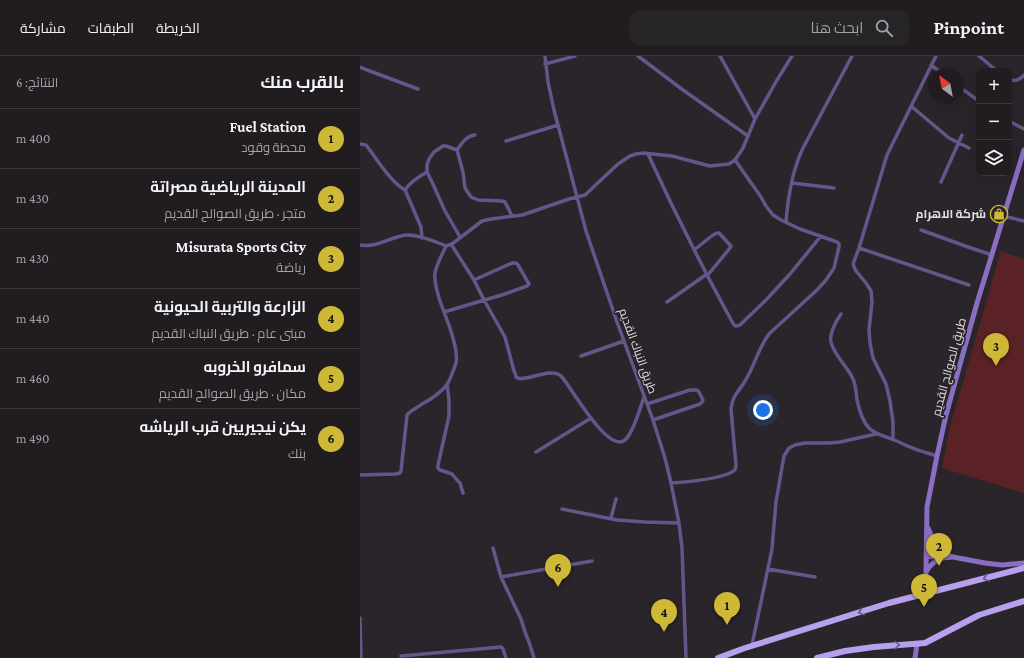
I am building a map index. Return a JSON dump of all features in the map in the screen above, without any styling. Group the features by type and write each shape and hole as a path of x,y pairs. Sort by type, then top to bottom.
{"highway":[{"path":"718,658 889,604 1024,568"},
{"path":"817,658 845,651 928,642 980,615 1024,601"}],"main road":[{"name":"طريق الصوالح القديم","path":"924,595 927,553 927,507 937,456 952,393 975,309 1024,150"},
{"path":"927,525 935,544 943,555"},
{"path":"927,553 996,565 1024,563"},
{"path":"926,572 931,564 943,555"},
{"path":"915,658 917,644"}],"street":[{"name":"طريق النباك القديم","path":"544,56 551,98 591,247 647,404 665,458 671,483 679,523 682,548 686,658"},
{"path":"545,64 575,56"},
{"path":"638,56 748,136"},
{"path":"720,56 756,119"},
{"path":"360,475 395,474 401,471 407,414 435,395 447,384 456,363 452,333 437,292 434,274 436,267 448,245 482,221 534,211 588,192 614,168 630,156 643,153 672,156 710,166 729,164 735,160 743,148 756,119 792,56"},
{"path":"786,222 794,170 802,151 852,56"},
{"path":"893,439 893,422 886,384 873,358 870,343 869,330 872,302 871,291 856,271 853,264 885,159 936,56"},
{"path":"979,56 993,68"},
{"path":"931,65 935,68"},
{"path":"360,67 418,89"},
{"path":"1012,80 1016,81 1024,75"},
{"path":"964,90 976,99"},
{"path":"911,106 940,131 958,143 969,148"},
{"path":"1012,123 1024,129"},
{"path":"506,141 558,125"},
{"path":"475,135 470,136 463,141 457,150 465,181 465,188 471,197 478,200 505,202 512,216"},
{"path":"941,182 962,135"},
{"path":"360,144 366,145 394,180 401,188 405,190 421,227 422,238"},
{"path":"457,150 446,146 439,148 429,159 426,172 445,211 460,237"},
{"path":"648,154 707,275 734,325 738,327 790,274 821,236"},
{"path":"671,483 718,476 735,470 736,465 731,409 732,401 746,381 764,340 826,280 834,268 838,252 839,244 837,242 800,229 774,215 766,206 735,160"},
{"path":"405,190 408,185 426,172"},
{"path":"792,183 834,188"},
{"path":"1003,216 1024,221"},
{"path":"921,230 968,248 992,255"},
{"path":"667,302 707,275 731,246 719,233 716,233 694,250"},
{"path":"360,245 373,245 408,235 413,235 448,245 474,280 505,337 516,376 519,378 529,377 552,372 558,374 564,379 603,433 615,442 620,443 627,438 644,397"},
{"path":"859,248 969,285"},
{"path":"444,312 527,286 529,284 516,263 512,263 474,280"},
{"path":"841,314 832,331 830,342 854,379 857,400 862,417 869,428 876,434 893,439 911,448 937,456"},
{"path":"581,356 624,341"},
{"path":"447,384 449,416 438,465 440,470 452,474 460,483 463,492"},
{"path":"647,404 690,390 697,390 703,400 700,404 652,420"},
{"path":"536,452 591,418"},
{"path":"752,647 772,549 784,456 789,448 795,444 835,443 876,434"},
{"path":"611,518 616,499"},
{"path":"562,509 611,518 645,522 679,523"},
{"path":"492,548 501,577 521,619 524,632 534,658"},
{"path":"501,577 592,561"},
{"path":"768,569 815,577"},
{"path":"360,618 361,658"},
{"path":"401,656 501,646 506,658"}],"shaded area":[{"path":"1001,251 1024,259 1024,493 942,468 950,427"}],"place":[{"name":"شركة الاهرام","path":"999,214"},
{"name":"Misurata Sports City","path":"996,366"},
{"name":"المدينة الرياضية مصراتة","path":"939,566"},
{"name":"يكن نيجيريين قرب الرياشه","path":"558,587"},
{"name":"سمافرو الخروبه","path":"924,607"},
{"name":"Fuel Station","path":"727,625"},
{"name":"الزارعة والتربية الحيونية","path":"664,632"}]}
